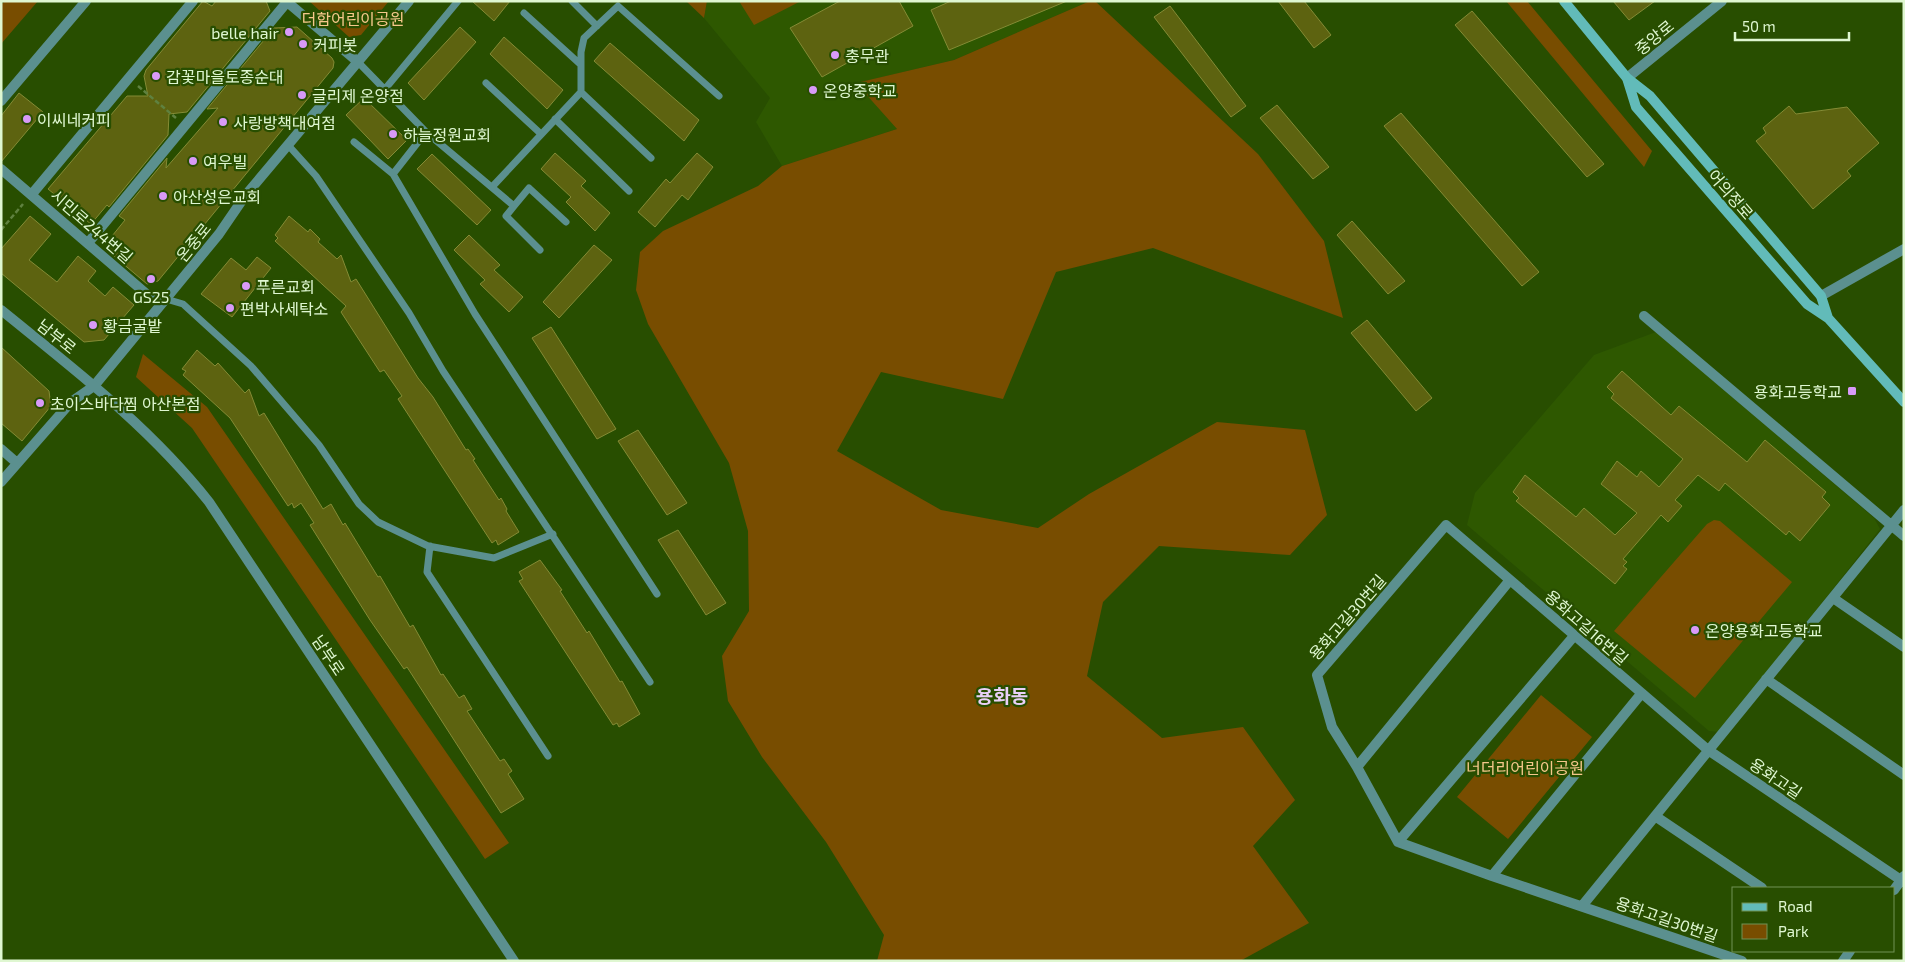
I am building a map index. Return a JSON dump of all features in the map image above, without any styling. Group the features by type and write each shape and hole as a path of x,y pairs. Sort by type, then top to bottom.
{"main road":[{"name":"어의정로","path":"1564,1 1627,78 1650,96 1820,296 1828,318"},
{"name":"어의정로","path":"1627,78 1636,107 1807,304 1828,318 1904,402"}],"street":[{"path":"1,101 86,1"},
{"path":"29,197 193,1"},
{"name":"온중로","path":"94,386 219,234 245,196 409,1"},
{"name":"중앙로","path":"1627,78 1722,1"},
{"path":"88,243 287,2 358,62"},
{"name":"시민로244번길","path":"1,169 29,197 88,243 150,297 166,299"},
{"path":"1820,296 1904,249"},
{"name":"남부로","path":"1,310 94,386 167,451 209,502 514,961"},
{"path":"1644,316 1904,536"},
{"path":"1,482 71,402 94,386"},
{"path":"1,450 17,463"},
{"path":"1708,750 1904,510"},
{"name":"용화고길16번길","path":"1446,525 1708,750"},
{"name":"용화고길30번길","path":"1446,525 1317,675 1332,727 1357,767 1398,842 1742,961"},
{"path":"1357,767 1510,580"},
{"path":"1833,598 1904,647"},
{"path":"1398,842 1574,636"},
{"path":"1766,679 1904,775"},
{"path":"1492,876 1641,694"},
{"name":"용화고길30번길","path":"1582,906 1708,750"},
{"name":"용화고길","path":"1708,750 1903,879"},
{"path":"1655,816 1761,887"},
{"path":"1895,889 1903,879"}],"lane":[{"path":"385,89 458,1"},
{"path":"572,1 597,26"},
{"path":"492,187 580,92 580,64 584,38 618,6 720,96"},
{"path":"524,13 580,64"},
{"path":"358,62 426,132 514,206"},
{"path":"486,83 541,134"},
{"path":"580,92 650,158"},
{"path":"555,119 629,191"},
{"path":"392,174 426,132"},
{"path":"354,142 392,174 475,314 657,594"},
{"path":"288,145 316,176 404,304 443,370 650,682"},
{"path":"540,250 506,216 529,188 566,222"},
{"path":"166,299 183,304 251,366 319,445 359,504 378,522 430,546 494,558 553,534"},
{"path":"430,546 426,572 548,756"}],"path":[{"path":"129,78 185,126"},
{"path":"1,230 29,197"}],"shaded area":[{"name":"온양중학교","path":"707,1 1090,1 954,60 857,83 897,129 782,166 756,122 770,98 704,18"},
{"name":"온양용화고등학교","path":"1656,332 1874,518 1880,529 1720,732 1709,731 1467,525 1475,493 1594,355"}],"green space":[{"path":"5,1 38,1 1,44 1,5"},
{"name":"더함어린이공원","path":"309,1 389,1 361,35 349,37"},
{"path":"686,1 707,1 704,18"},
{"path":"739,1 801,1 754,25"},
{"path":"1090,1 1095,1 1258,154 1324,241 1343,318 1153,248 1056,272 1003,399 881,372 837,451 941,510 1038,528 1089,494 1217,422 1305,430 1327,515 1290,555 1159,546 1103,602 1087,676 1162,738 1243,727 1295,800 1253,846 1309,923 1240,961 877,961 884,935 826,842 762,757 728,701 722,656 749,611 748,531 729,463 648,324 636,290 640,252 663,231 758,186 782,166 897,129 856,83 954,60"},
{"path":"1506,1 1527,1 1652,151 1644,167"},
{"path":"143,354 207,407 509,843 485,859 192,428 136,377"},
{"path":"1714,520 1720,521 1792,582 1695,698 1614,631 1707,524"},
{"name":"너더리어린이공원","path":"1541,695 1592,737 1508,839 1457,797"}],"building":[{"path":"203,1 212,6 216,1 266,1 270,11 187,112 169,114 168,135 109,207 107,205 91,224 48,189 127,96 148,96 144,76 146,70"},
{"path":"472,1 510,1 494,21"},
{"name":"충무관","path":"840,1 899,1 913,26 822,77 790,28"},
{"path":"951,1 1067,1 949,50 931,10"},
{"path":"1278,1 1304,1 1331,35 1314,48"},
{"path":"1613,1 1655,1 1629,20"},
{"path":"1170,6 1246,106 1231,117 1154,17"},
{"path":"1472,11 1604,164 1587,177 1455,25"},
{"path":"297,27 332,58 334,62 333,68 158,281 147,284 108,251 108,241 125,220 119,216 167,158 166,168 218,108 207,109 274,28"},
{"path":"460,27 476,42 424,100 408,83"},
{"path":"504,37 563,90 547,109 490,54"},
{"path":"610,43 699,120 684,141 594,61"},
{"path":"19,93 43,112 1,162 1,116"},
{"path":"364,98 407,140 388,159 346,115"},
{"path":"1277,105 1329,167 1313,179 1260,118"},
{"path":"1789,106 1796,114 1847,107 1879,143 1847,171 1851,176 1813,209 1756,141 1766,133 1763,128"},
{"path":"1401,113 1539,272 1522,286 1384,126"},
{"path":"555,153 586,181 581,186 610,213 595,231 566,202 571,197 541,169"},
{"path":"697,153 713,167 688,200 682,195 655,227 638,212 666,179 670,183"},
{"path":"432,154 491,210 477,225 417,169"},
{"path":"30,216 51,234 29,260 57,282 78,256 96,271 88,281 105,296 113,287 134,305 104,340 84,342 1,273 1,249"},
{"path":"289,216 308,232 310,229 320,239 318,242 337,259 341,255 351,282 356,279 418,378 433,397 466,450 468,449 475,459 473,460 499,500 501,498 507,509 506,511 519,532 498,545 496,540 492,543 398,399 402,396 384,370 380,372 341,312 346,306 275,241 278,238 275,235"},
{"path":"1352,221 1405,281 1388,294 1337,235"},
{"path":"469,235 500,265 494,270 523,297 509,312 480,284 485,280 454,250"},
{"path":"594,245 612,260 559,318 543,302"},
{"path":"257,257 271,268 232,317 201,294 231,258 246,270"},
{"path":"1367,320 1432,398 1416,411 1351,333"},
{"path":"551,327 616,429 597,439 532,338"},
{"path":"1,347 49,391 51,406 22,441 1,423"},
{"path":"197,350 215,366 218,363 245,393 249,389 259,416 264,413 323,509 331,504 378,577 380,576 410,627 413,625 441,675 443,674 459,698 464,695 472,709 467,711 500,761 504,759 512,771 508,774 524,799 501,813 407,667 404,669 370,620 310,525 314,523 301,503 294,508 292,503 288,506 230,418 183,375 186,371 182,369"},
{"path":"1622,371 1671,415 1679,406 1747,462 1765,440 1826,492 1822,497 1830,505 1800,541 1789,531 1786,535 1725,483 1719,491 1698,475 1675,500 1682,506 1668,522 1661,515 1623,559 1627,562 1623,566 1627,569 1615,584 1516,501 1519,498 1513,492 1525,475 1576,517 1584,508 1615,535 1637,513 1601,484 1617,461 1637,477 1641,471 1659,487 1683,459 1611,398 1614,394 1607,387"},
{"path":"638,430 687,503 667,515 618,441"},
{"path":"678,530 726,603 706,615 658,540"},
{"path":"540,560 562,590 560,591 587,633 589,631 620,682 622,681 640,714 619,727 617,723 613,725 519,581 523,579 519,572"}],"place":[{"name":"belle hair","path":"289,32"},
{"name":"커피봇","path":"303,44"},
{"name":"충무관","path":"835,55"},
{"name":"감꽃마을토종순대","path":"156,76"},
{"name":"온양중학교","path":"813,90"},
{"name":"글리제 온양점","path":"302,95"},
{"name":"이씨네커피","path":"27,119"},
{"name":"사랑방책대여점","path":"223,122"},
{"name":"하늘정원교회","path":"393,134"},
{"name":"여우빌","path":"193,161"},
{"name":"아산성은교회","path":"163,196"},
{"name":"GS25","path":"151,279"},
{"name":"푸른교회","path":"246,286"},
{"name":"편박사세탁소","path":"230,308"},
{"name":"황금굴밭","path":"93,325"},
{"name":"용화고등학교","path":"1852,391"},
{"name":"초이스바다찜 아산본점","path":"40,403"},
{"name":"온양용화고등학교","path":"1695,630"}],"district":[{"name":"용화동","path":"1002,695"}]}
